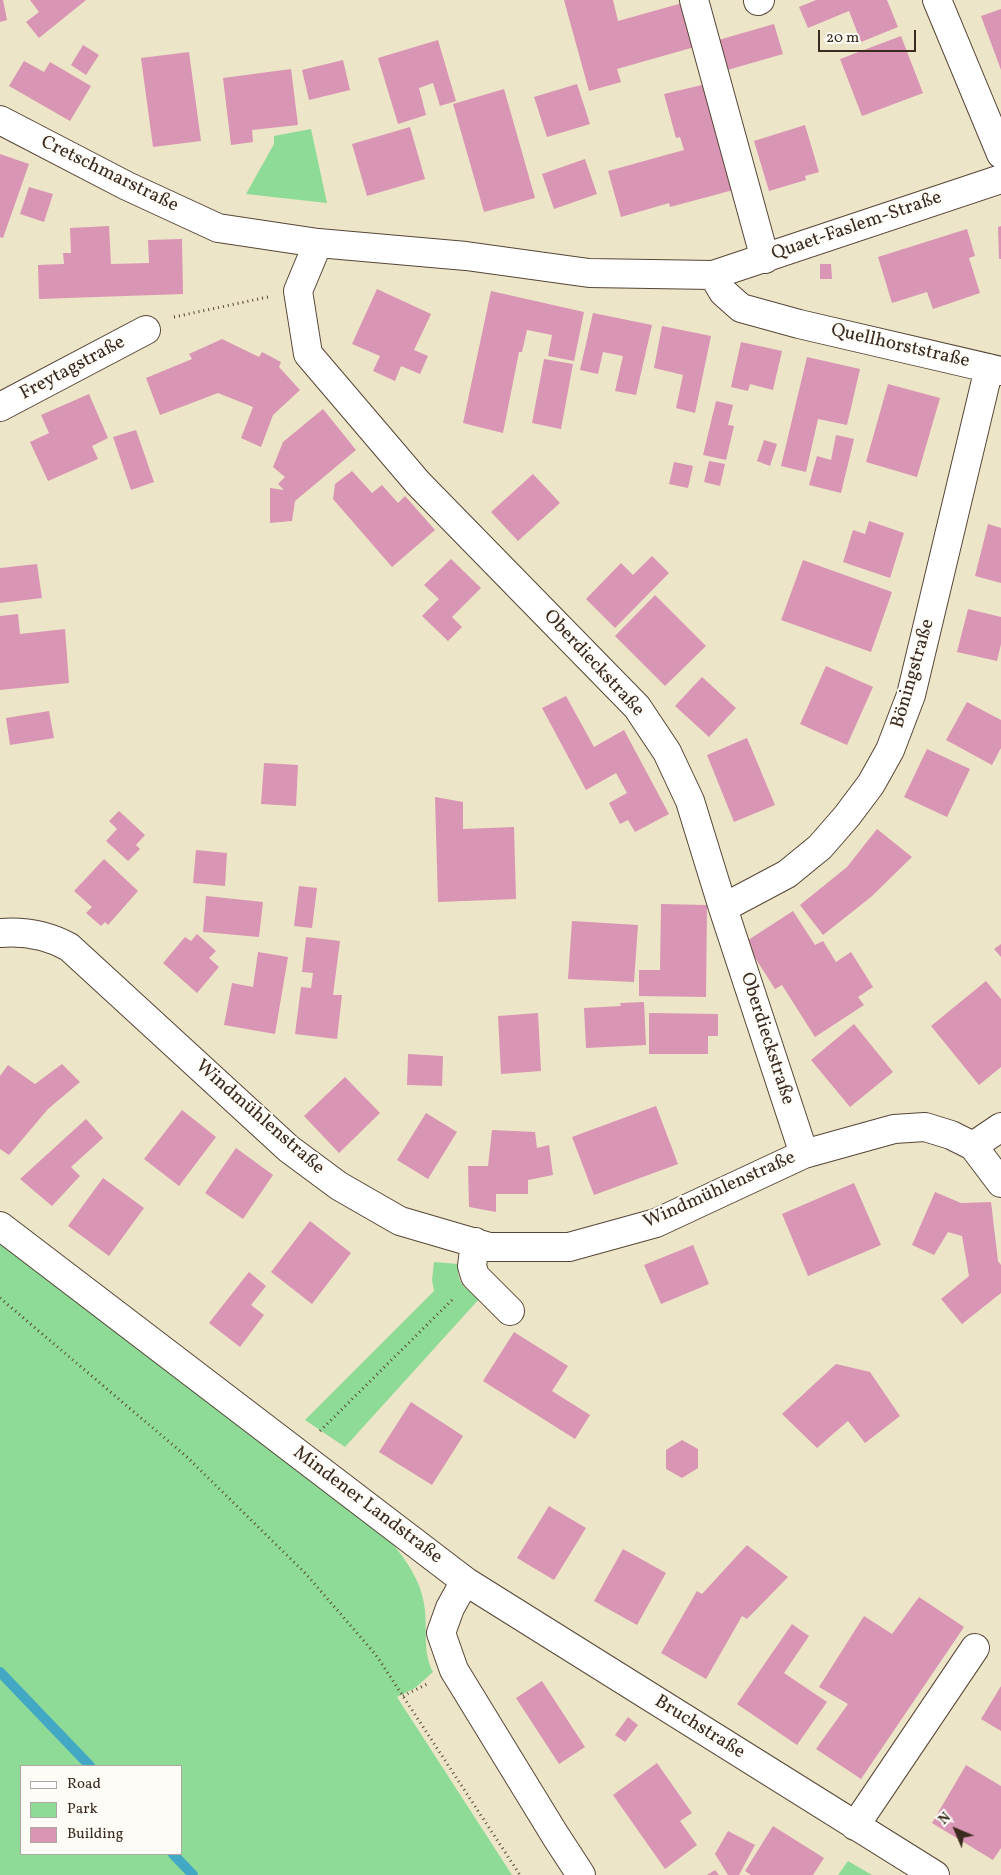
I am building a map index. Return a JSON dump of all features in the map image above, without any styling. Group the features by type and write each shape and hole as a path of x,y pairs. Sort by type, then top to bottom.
{"street":[{"path":"694,0 765,258"},
{"path":"937,0 1001,154"},
{"name":"Cretschmarstraße","path":"0,120 127,186 218,228 318,243"},
{"name":"Quaet-Faslem-Straße","path":"318,243 466,256 589,273 713,275 1001,179"},
{"path":"298,291 318,243"},
{"name":"Quellhorststraße","path":"713,275 722,292 741,308 799,324 995,370"},
{"name":"Oberdieckstraße","path":"298,291 308,354 418,483 637,706 667,752 690,800 723,908 804,1154"},
{"name":"Freytagstraße","path":"0,407 146,330"},
{"name":"Böningstraße","path":"723,908 787,874 820,847 848,816 872,784 890,750 901,725 915,680 995,370"},
{"name":"Windmühlenstraße","path":"0,933 16,932 41,936 55,939 69,947 289,1149 339,1186 400,1221 489,1247 569,1247 656,1223 804,1154 894,1129 925,1127 951,1135 973,1146"},
{"path":"1001,1126 973,1146 1001,1183"},
{"name":"Mindener Landstraße","path":"0,1226 465,1581"},
{"path":"475,1242 472,1266 475,1276 510,1311"},
{"path":"465,1581 450,1608 441,1634 454,1670 581,1875"},
{"name":"Bruchstraße","path":"465,1581 935,1875"},
{"path":"855,1826 975,1648"}],"path":[{"path":"146,330 172,317 298,291"},
{"path":"299,1454 475,1276"},
{"path":"0,1298 187,1458 306,1574 376,1655 520,1875"}],"green space":[{"path":"311,129 327,203 246,194 274,144 274,136"},
{"path":"0,1241 389,1540 396,1548 413,1573 424,1601 428,1658 433,1672 415,1688 397,1697 512,1875 0,1875"},
{"path":"434,1262 458,1264 460,1281 480,1298 345,1447 305,1420 434,1291 432,1280"},
{"path":"848,1861 872,1875 838,1875"}],"building":[{"path":"0,0 3,0 7,20 0,22"},
{"path":"30,0 86,0 39,38 26,22 39,12"},
{"path":"564,0 613,0 618,21 686,2 698,46 617,69 621,82 589,91"},
{"path":"816,0 887,0 898,27 861,42 849,11 808,28 799,7"},
{"path":"1001,9 1001,70 981,16"},
{"path":"774,24 783,54 724,71 715,41"},
{"path":"901,36 923,93 862,116 840,59"},
{"path":"438,40 456,101 440,106 433,83 419,88 426,115 398,124 378,58"},
{"path":"83,45 99,55 86,75 71,65"},
{"path":"189,52 201,141 153,147 141,58"},
{"path":"343,60 350,90 309,100 302,70"},
{"path":"24,61 44,72 50,62 91,86 70,121 9,86"},
{"path":"291,69 298,125 252,130 253,142 231,145 223,78"},
{"path":"577,84 590,124 547,137 534,97"},
{"path":"706,84 737,189 670,207 669,203 621,217 608,171 684,150 680,137 676,138 664,94"},
{"path":"504,89 535,198 484,212 453,104"},
{"path":"805,125 819,172 805,176 806,180 769,191 754,141"},
{"path":"410,127 425,179 367,196 352,144"},
{"path":"0,154 29,164 3,238 0,237"},
{"path":"585,159 597,194 554,209 542,174"},
{"path":"29,187 53,194 44,222 20,214"},
{"path":"109,226 111,264 149,263 148,240 182,239 183,294 39,299 38,265 64,264 63,253 71,253 70,228"},
{"path":"1001,226 1001,259 999,259 998,227"},
{"path":"967,229 975,256 969,258 980,293 933,309 927,292 892,303 878,257"},
{"path":"820,264 831,264 832,279 820,279"},
{"path":"377,289 431,314 414,350 428,356 420,374 401,366 395,381 373,371 380,356 352,344"},
{"path":"491,291 584,312 574,361 548,356 552,335 527,330 522,352 519,352 503,433 463,423"},
{"path":"593,313 652,325 636,395 615,391 623,356 603,352 598,374 580,370"},
{"path":"662,326 711,336 695,413 676,408 683,375 654,368"},
{"path":"222,339 259,357 262,352 281,362 279,367 300,390 273,415 261,447 241,438 253,407 218,393 160,415 146,378 192,359 189,354"},
{"path":"741,342 782,351 773,390 750,384 748,391 731,387"},
{"path":"807,357 860,369 847,425 818,419 806,472 781,466"},
{"path":"544,359 573,364 561,429 532,423"},
{"path":"888,384 940,398 917,477 866,462"},
{"path":"89,394 108,438 92,446 98,459 48,481 30,442 49,433 41,415"},
{"path":"716,401 733,405 728,425 734,426 726,460 703,455"},
{"path":"323,409 356,450 295,501 292,521 270,523 270,488 284,490 278,484 285,477 273,467 283,442"},
{"path":"136,430 154,482 131,490 113,437"},
{"path":"836,435 854,439 841,493 809,485 817,456 831,460"},
{"path":"764,440 777,444 770,466 757,461"},
{"path":"709,461 725,464 720,486 704,482"},
{"path":"674,462 693,466 688,488 669,484"},
{"path":"352,471 372,493 382,485 398,503 405,496 435,530 392,567 333,499 335,484"},
{"path":"533,474 560,503 518,541 491,512"},
{"path":"869,521 904,533 890,578 843,562 853,530 865,534"},
{"path":"988,524 1001,528 1001,583 975,576"},
{"path":"652,556 669,573 615,628 586,599 621,563 633,575"},
{"path":"451,559 481,588 452,617 462,627 448,641 422,616 439,599 424,585"},
{"path":"803,560 892,592 871,652 781,620"},
{"path":"37,564 42,598 0,603 0,568"},
{"path":"655,595 706,646 665,686 615,636"},
{"path":"968,609 1001,617 1001,644 997,661 957,652"},
{"path":"18,614 20,634 65,629 69,683 0,690 0,616"},
{"path":"826,666 873,687 847,745 800,724"},
{"path":"702,677 736,708 709,737 675,706"},
{"path":"566,696 594,747 624,730 669,814 635,832 628,820 620,824 609,803 627,793 616,773 586,790 542,708"},
{"path":"967,702 1001,720 1001,748 992,765 946,740"},
{"path":"49,711 54,738 10,745 6,718"},
{"path":"747,738 775,805 734,822 707,755"},
{"path":"927,749 970,769 947,817 904,797"},
{"path":"264,763 298,765 296,806 261,804"},
{"path":"435,797 463,802 463,829 514,827 516,899 438,902"},
{"path":"119,811 145,835 136,845 140,849 128,861 106,841 117,829 109,821"},
{"path":"877,829 912,857 871,897 823,935 800,905 847,867"},
{"path":"196,850 227,853 225,886 193,883"},
{"path":"104,859 138,891 108,925 105,922 101,926 86,913 92,907 74,891"},
{"path":"299,886 317,888 312,928 294,926"},
{"path":"206,896 263,902 259,937 203,932"},
{"path":"661,904 707,905 706,997 639,996 639,970 660,970"},
{"path":"793,911 815,945 823,941 836,962 851,952 873,987 858,997 864,1005 815,1037 782,985 775,989 745,942"},
{"path":"572,921 638,925 634,982 568,979"},
{"path":"197,934 216,951 209,958 219,967 197,993 163,963 185,937 191,941"},
{"path":"306,937 340,941 333,995 342,995 337,1039 295,1034 301,987 311,988 313,973 302,972"},
{"path":"1001,944 1001,957 994,949"},
{"path":"258,952 288,957 275,1034 224,1025 232,983 253,987"},
{"path":"986,981 1001,999 1001,1067 979,1085 931,1026"},
{"path":"644,1002 646,1045 586,1048 584,1008 621,1006 620,1003"},
{"path":"538,1013 541,1071 501,1074 498,1016"},
{"path":"649,1013 718,1014 718,1036 708,1036 708,1054 649,1054"},
{"path":"854,1024 893,1072 850,1107 811,1060"},
{"path":"408,1054 443,1056 442,1086 407,1085"},
{"path":"62,1064 80,1082 48,1109 9,1155 0,1149 0,1076 8,1065 35,1084"},
{"path":"345,1077 380,1113 339,1153 304,1116"},
{"path":"656,1106 678,1164 594,1195 572,1137"},
{"path":"182,1110 216,1137 179,1186 144,1159"},
{"path":"426,1113 457,1132 428,1179 397,1160"},
{"path":"86,1119 103,1138 71,1167 80,1176 52,1206 20,1179"},
{"path":"492,1130 535,1132 537,1148 549,1145 553,1175 528,1180 528,1194 496,1194 496,1212 469,1207 468,1166 488,1166"},
{"path":"236,1148 273,1175 243,1219 205,1193"},
{"path":"103,1178 144,1208 109,1256 68,1226"},
{"path":"854,1183 881,1245 808,1276 782,1214"},
{"path":"935,1192 961,1203 991,1202 998,1261 1001,1265 1001,1293 962,1324 941,1299 969,1276 962,1236 948,1232 934,1255 912,1245"},
{"path":"310,1221 351,1253 312,1304 271,1272"},
{"path":"693,1245 709,1284 661,1304 644,1265"},
{"path":"249,1272 266,1286 251,1305 264,1315 240,1347 209,1323"},
{"path":"514,1332 568,1366 552,1391 590,1415 575,1439 483,1381"},
{"path":"836,1364 870,1372 900,1416 865,1443 848,1421 817,1448 782,1414"},
{"path":"411,1402 463,1436 432,1485 379,1452"},
{"path":"682,1440 698,1449 698,1468 682,1478 666,1469 666,1450"},
{"path":"549,1506 586,1528 554,1580 517,1558"},
{"path":"747,1545 788,1577 747,1619 742,1616 706,1679 661,1653 697,1591 702,1594"},
{"path":"623,1549 666,1573 637,1625 594,1601"},
{"path":"919,1597 964,1627 861,1779 816,1749 848,1704 819,1687 864,1616 892,1634"},
{"path":"792,1624 809,1636 784,1673 827,1702 797,1745 737,1704"},
{"path":"542,1681 585,1747 559,1764 516,1698"},
{"path":"1001,1686 1001,1731 981,1719"},
{"path":"628,1717 638,1725 625,1742 615,1735"},
{"path":"657,1763 692,1813 680,1821 697,1845 665,1869 613,1795"},
{"path":"966,1765 1001,1786 1001,1848 993,1860 932,1823"},
{"path":"773,1826 824,1858 813,1875 751,1875 745,1871"},
{"path":"728,1831 755,1845 739,1875 728,1875 715,1854"},
{"path":"715,1870 719,1875 707,1875"}],"waterway":[{"path":"0,1672 89,1765"},
{"path":"174,1855 193,1875"}]}
